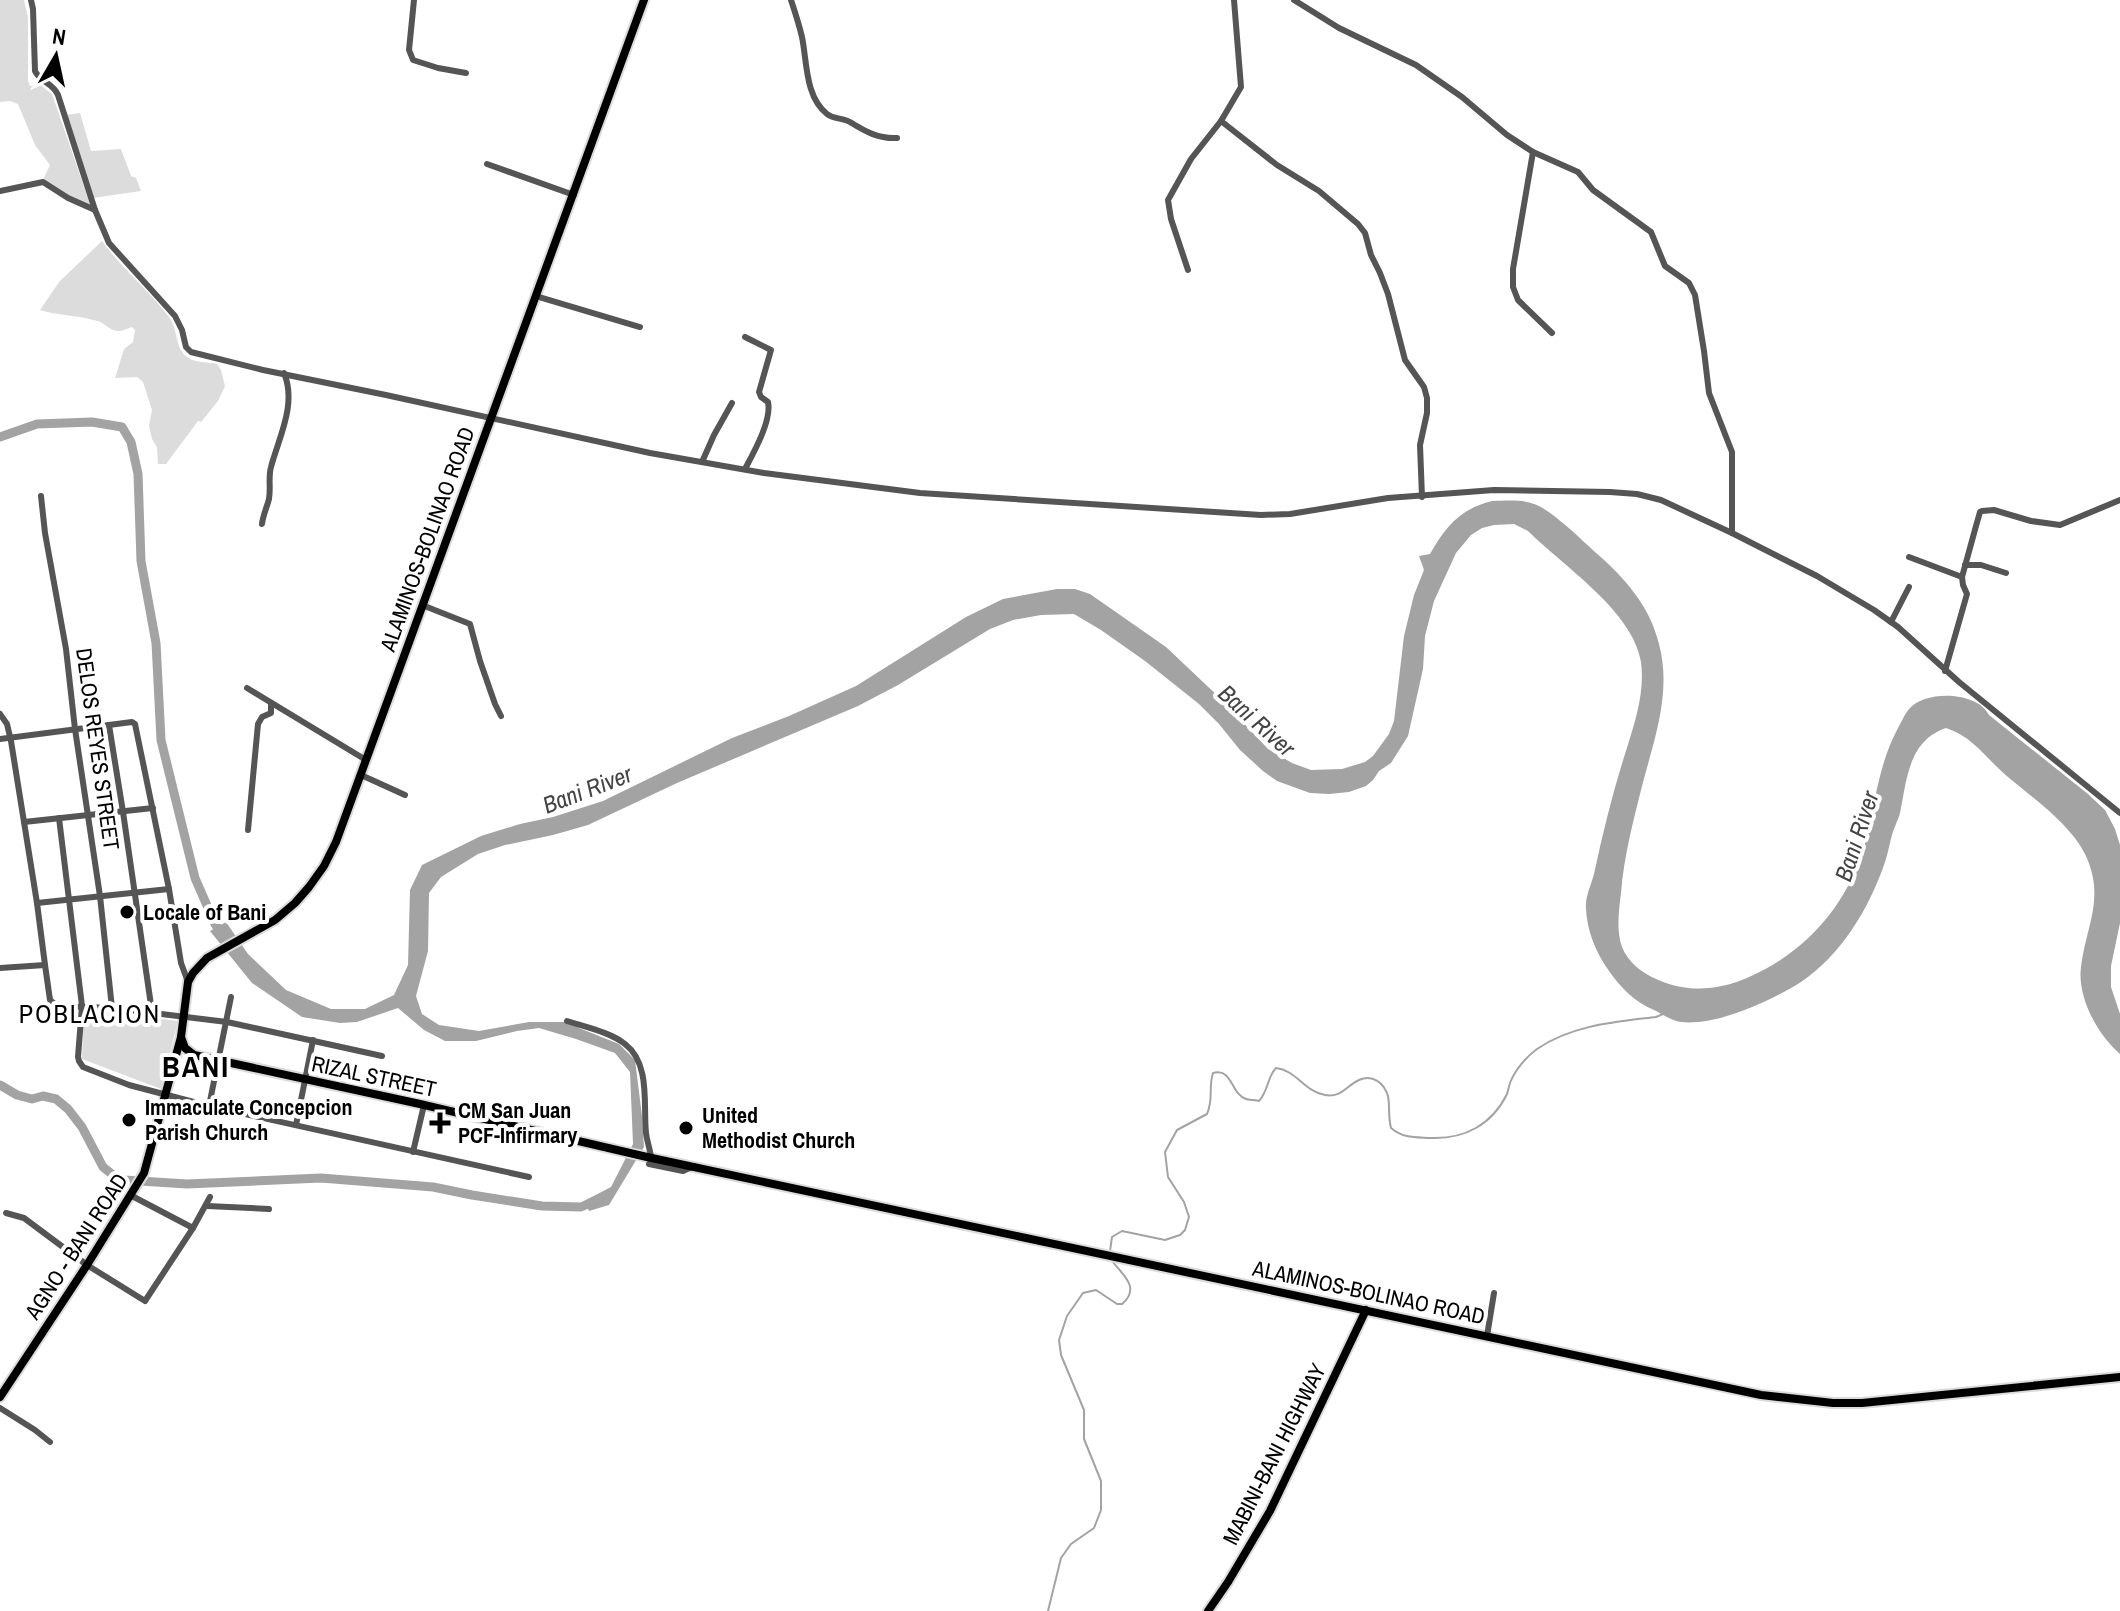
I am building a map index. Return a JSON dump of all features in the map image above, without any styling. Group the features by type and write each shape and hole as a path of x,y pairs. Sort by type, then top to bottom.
{"main road":[{"name":"ALAMINOS-BOLINAO ROAD","path":"188,982 201,963 275,920 295,903 324,866 336,842 644,0"},
{"path":"188,982 181,1037 185,1048 194,1055"},
{"name":"AGNO - BANI ROAD","path":"0,1397 144,1173 181,1037"},
{"path":"175,1059 194,1055"},
{"name":"RIZAL STREET","path":"194,1055 617,1150"},
{"name":"ALAMINOS-BOLINAO ROAD","path":"617,1150 1761,1395 1833,1403 1898,1401 2120,1377"},
{"name":"MABINI-BANI HIGHWAY","path":"1208,1611 1270,1511 1366,1310"}],"street":[{"path":"31,0 35,71 37,76 55,88 109,243 175,316 186,347 191,352 650,453 907,492 1261,515 1290,514 1376,500 1494,490 1637,494 1661,500 1732,533 1817,576 1891,622 1945,671 2120,813"},
{"path":"414,0 409,50 413,60 466,73"},
{"path":"791,0 802,35 811,89 824,110 828,115 847,120 879,137 897,138"},
{"path":"1188,270 1168,200 1191,159 1221,121 1241,87 1234,0"},
{"path":"1294,0 1339,28 1416,65 1462,97 1507,135 1533,152 1573,168 1593,190 1646,227 1665,266 1692,287 1709,393 1732,452 1732,533"},
{"path":"1221,121 1277,165 1319,191 1365,233 1388,294 1405,360 1424,387 1427,398 1420,445 1422,497"},
{"path":"1533,152 1512,283 1518,300 1552,333"},
{"path":"487,164 574,195"},
{"path":"0,191 43,182 95,210"},
{"path":"536,296 640,327"},
{"path":"745,337 771,350 759,392 768,402 770,411 745,469"},
{"path":"262,524 269,496 270,472 280,444 289,396 284,373"},
{"path":"702,462 732,403"},
{"name":"DELOS REYES STREET","path":"41,496 66,649 112,1008"},
{"path":"1945,671 1967,594 1962,577 1980,512 1994,510 2031,521 2060,525 2120,500"},
{"path":"1909,557 1962,577"},
{"path":"1965,565 1981,565 2006,573"},
{"path":"1891,622 1909,587"},
{"path":"422,605 470,624 501,716"},
{"path":"247,688 366,760"},
{"path":"248,830 258,724 262,717 271,713 271,703"},
{"path":"0,714 7,724 10,737 51,1003 227,1022 382,1056"},
{"path":"0,739 135,724 181,963 188,982"},
{"path":"109,725 152,1012"},
{"path":"361,775 405,795"},
{"path":"24,822 153,808"},
{"path":"59,818 82,1006 78,1057 81,1064 101,1075 209,1106 529,1177"},
{"path":"37,903 169,889"},
{"path":"0,968 45,965"},
{"path":"209,1106 231,997"},
{"path":"567,1021 619,1039 637,1056 643,1078 649,1159"},
{"path":"296,1125 313,1040"},
{"path":"413,1152 424,1105"},
{"path":"132,1195 193,1228"},
{"path":"6,1213 24,1218 87,1265 145,1301 210,1197"},
{"path":"207,1206 269,1209"},
{"path":"1487,1336 1494,1293"},
{"path":"0,1408 50,1442"}],"shaded area":[{"path":"0,0 24,0 28,18 28,81 30,86 40,85 52,94 91,207 42,182 50,165 35,145 18,104 0,102"},
{"path":"80,113 91,151 121,149 131,176 136,178 141,191 93,198 65,115"},
{"path":"102,241 169,317 183,353 193,360 217,364 221,370 225,386 218,401 201,422 198,421 166,464 158,464 157,447 149,426 152,410 143,382 137,377 115,378 124,349 133,342 135,330 132,327 116,331 99,322 40,310 59,282"},
{"path":"1492,501 1529,502 1557,518 1626,582 1655,630 1664,680 1662,698 1629,839 1619,913 1622,947 1636,966 1668,984 1702,988 1737,982 1790,954 1823,922 1849,884 1866,840 1886,756 1907,711 1917,703 1938,696 1963,698 1983,707 2088,794 2105,810 2115,829 2120,845 2120,923 2111,966 2111,987 2120,1014 2120,1054 2097,1026 2082,991 2081,967 2094,898 2094,884 2085,854 2070,832 2050,812 1972,743 1946,728 1924,742 1911,763 1886,860 1870,898 1841,945 1815,971 1759,1004 1727,1016 1695,1022 1671,1019 1629,994 1609,971 1596,949 1588,925 1586,904 1638,707 1642,684 1641,662 1635,643 1611,607 1528,531 1514,524 1482,528 1471,535 1456,553 1434,601 1408,736 1391,763 1366,786 1349,792 1310,793 1277,781 1240,750 1199,704 1101,630 1074,614 1041,615 1013,620 990,629 858,706 677,783 588,825 478,854 441,877 429,893 428,951 416,996 422,1014 439,1025 479,1031 529,1022 564,1022 619,1044 635,1060 644,1147 609,1205 589,1211 584,1201 611,1187 633,1144 630,1072 615,1053 539,1028 476,1041 445,1041 424,1030 398,1008 357,1022 340,1023 302,1017 252,983 210,931 226,922 248,954 286,990 331,1009 365,1009 394,995 408,965 410,890 422,865 481,836 603,801 732,738 856,686 966,617 1003,599 1057,589 1075,589 1090,594 1166,647 1268,749 1292,763 1311,770 1342,769 1365,762 1389,734 1394,721 1404,636 1424,570 1419,556 1430,554 1448,527 1463,514"},
{"path":"84,1010 178,1021 161,1089 82,1059"}],"waterway":[{"name":"Bani River","path":"0,437 37,424 92,422 122,427 131,442 138,474 141,561 156,643 161,740 195,878 223,935"},
{"path":"1110,1251 1112,1237 1122,1231 1165,1240 1185,1230 1189,1217 1184,1202 1168,1177 1165,1152 1177,1130 1207,1114 1213,1073 1220,1072 1228,1077 1241,1096 1259,1101 1276,1068 1325,1095 1339,1093 1364,1078 1373,1079 1384,1087 1388,1096 1391,1128 1410,1137 1444,1138 1466,1133 1485,1122 1501,1105 1521,1064 1550,1041 1594,1026 1663,1014"},
{"path":"0,1085 32,1099 43,1096 56,1099 82,1127 103,1167 124,1180 187,1184 321,1178 433,1187 542,1206 581,1207 597,1200"},
{"path":"1048,1611 1061,1558 1071,1544 1094,1528 1101,1510 1101,1481 1084,1439 1084,1410 1061,1355 1059,1340 1067,1316 1083,1293 1096,1290 1117,1304 1122,1304 1127,1298 1130,1292 1128,1282 1112,1261"}],"place":[{"name":"Locale of Bani","path":"127,912"},
{"name":"Immaculate Concepcion Parish Church","path":"129,1120"},
{"name":"CM San Juan PCF-Infirmary","path":"440,1123"},
{"name":"United Methodist Church","path":"686,1128"}],"district":[{"name":"POBLACION","path":"90,1013"},
{"name":"BANI","path":"196,1066"}]}
